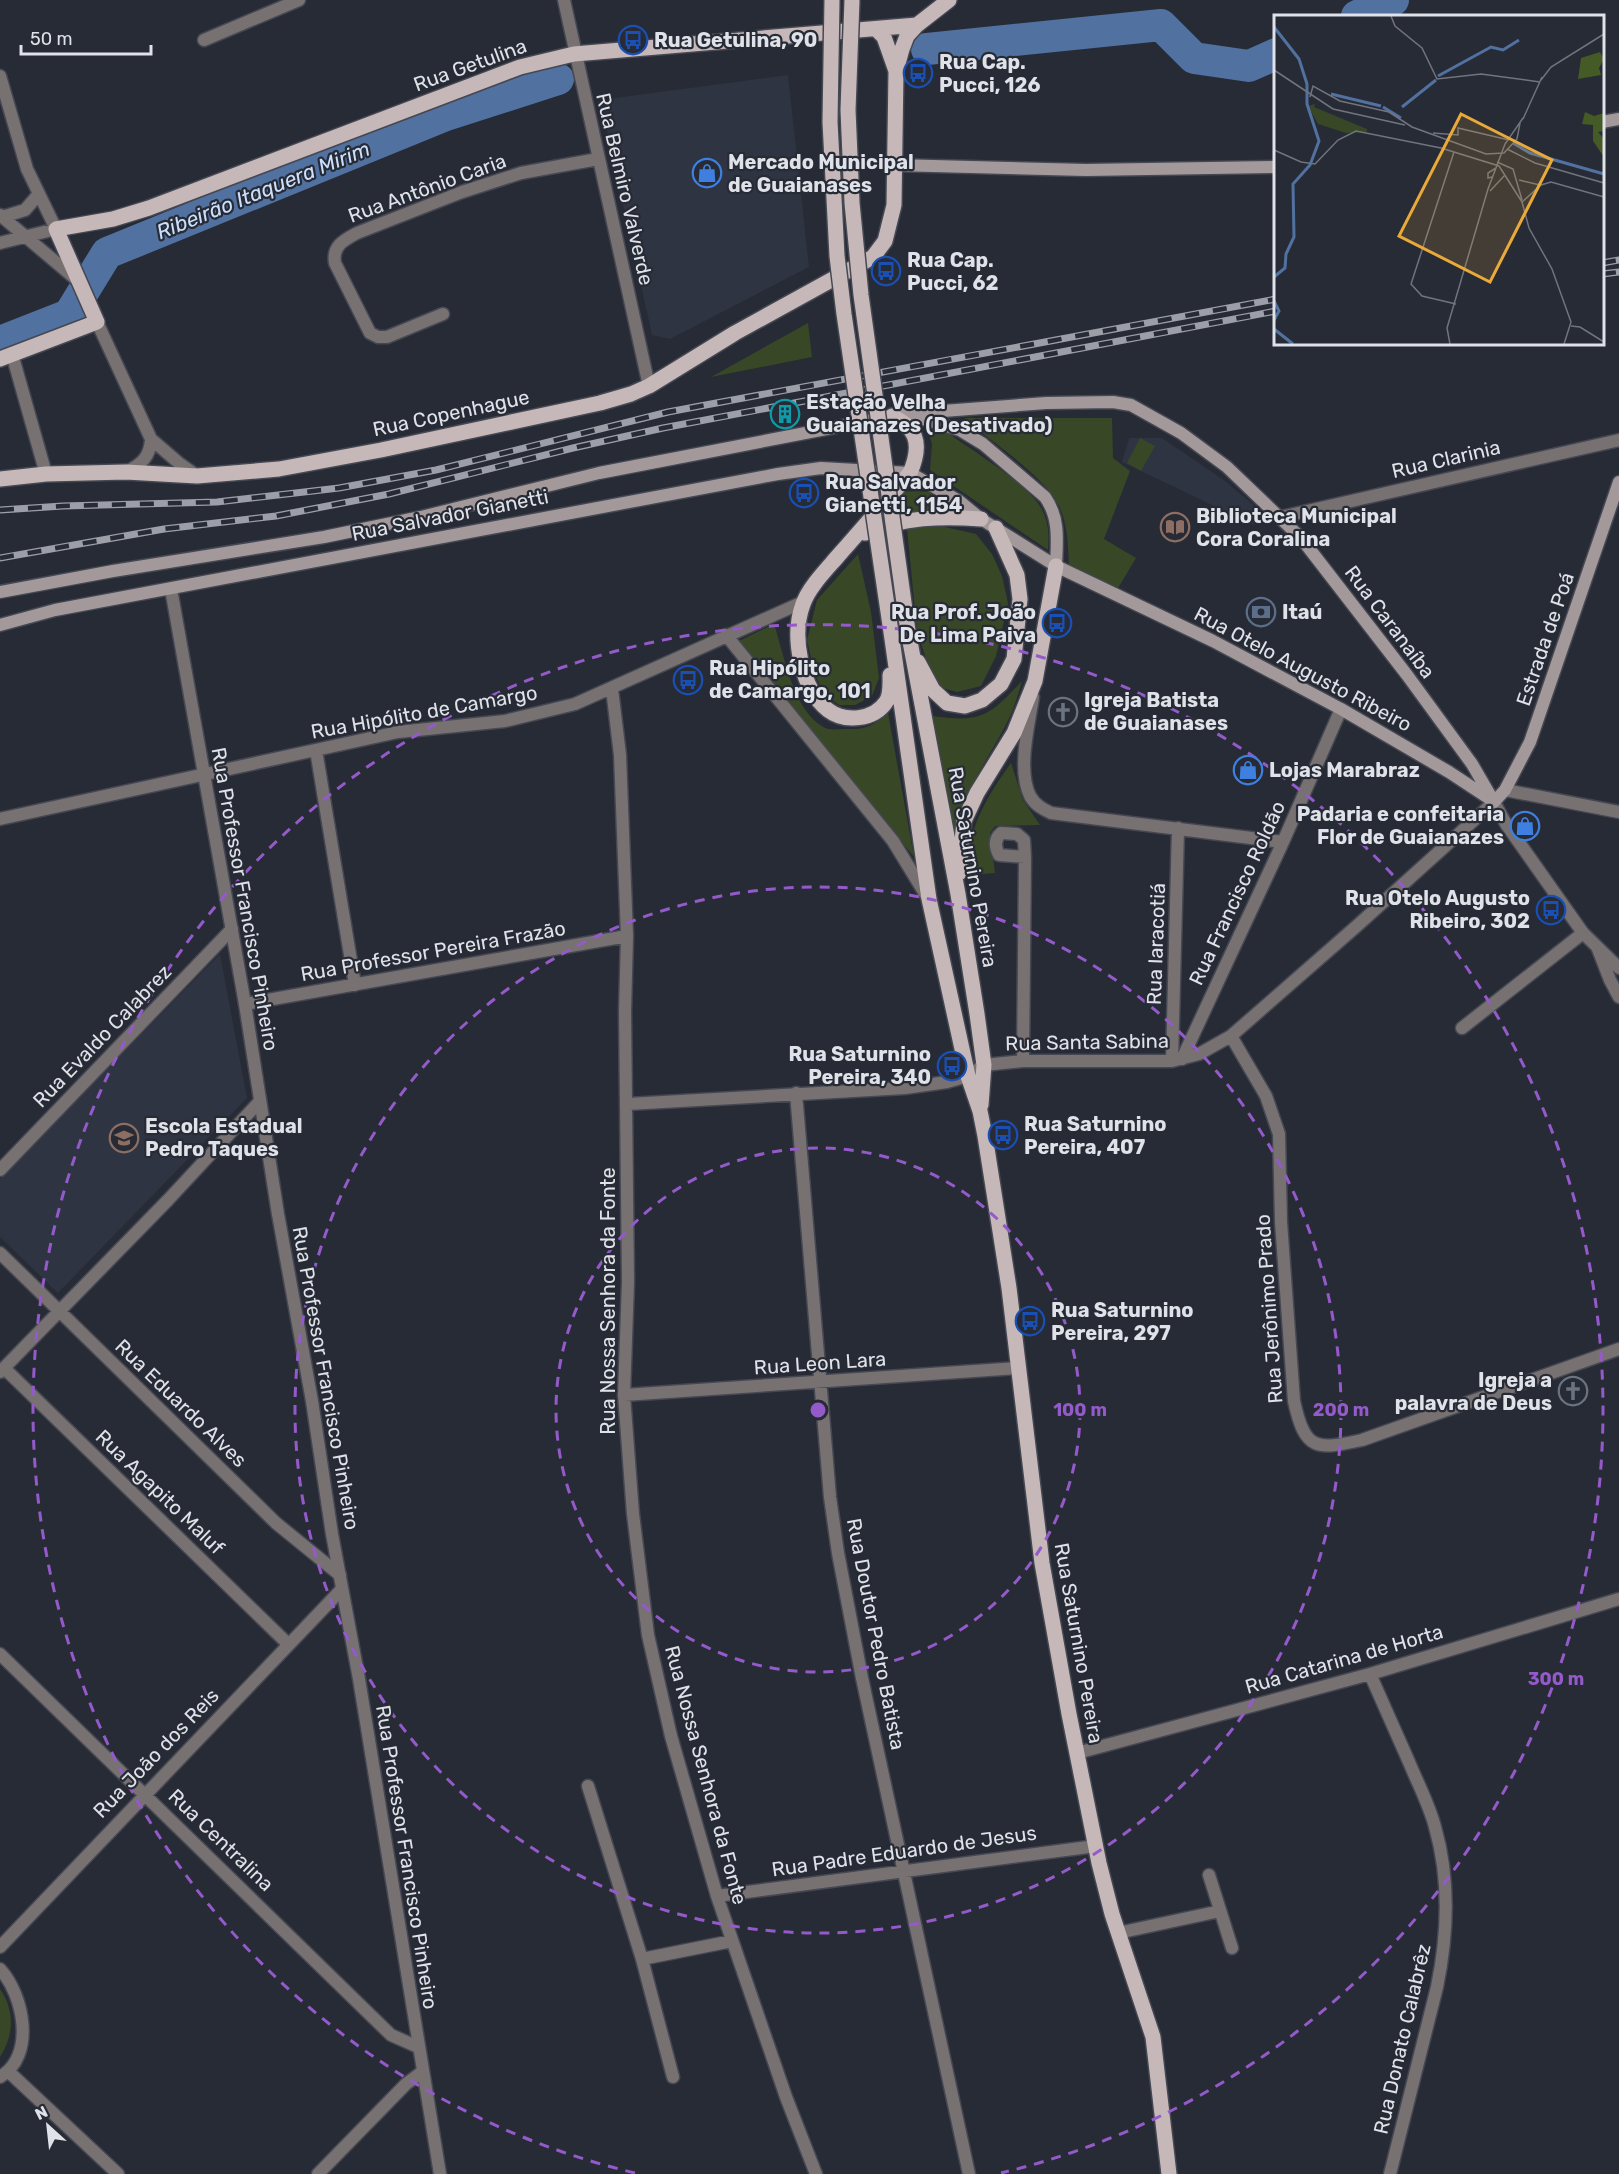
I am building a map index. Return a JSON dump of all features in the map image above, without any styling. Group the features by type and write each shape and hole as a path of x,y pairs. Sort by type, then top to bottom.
{"main road":[{"path":"832,0 830,122 837,256 845,326 891,636 890,689 886,703 878,711 867,716 842,718 828,710 811,690 801,654 797,625 803,602 821,577 854,538 910,473 916,458 916,442 910,428 898,415"},
{"name":"Rua Saturnino Pereira","path":"852,0 848,110 852,203 861,295 910,647 958,894 984,1065 980,1111"},
{"path":"949,0 917,25 907,36 896,71 895,165 1086,170 1274,167"},
{"name":"Rua Getulina","path":"56,230 113,219 149,208 520,67 574,54 917,25"},
{"path":"876,29 884,38 896,71"},
{"path":"1604,122 1619,119"},
{"name":"Rua Copenhague","path":"0,479 46,474 126,472 197,476 279,469 381,450 600,403 631,394 649,386 735,333 873,257 885,241 891,223 895,165"},
{"path":"6,357 94,316 56,230"},
{"name":"Rua Caranaíba","path":"898,415 1092,401 1131,405 1181,433 1227,467 1302,538 1472,764 1494,802"},
{"path":"898,415 960,430 983,444 1045,496 1056,519 1056,566 1035,681 1014,734 977,793 964,821 958,894"},
{"name":"Rua Salvador Gianetti","path":"0,592 324,537 421,517 599,473 898,415"},
{"name":"Rua Salvador Gianetti","path":"0,625 56,610 778,474 821,468 910,473"},
{"name":"Rua Otelo Augusto Ribeiro","path":"910,473 959,501 981,519 1056,566 1213,641 1341,709 1449,772 1494,802"},
{"name":"Estrada de Poá","path":"1494,802 1505,790 1530,742 1619,482"},
{"path":"854,538 874,529 930,517 981,519"},
{"path":"910,647 933,690 947,704 965,706 982,700 1001,684 1014,658 1020,599 1017,575 996,528"},
{"name":"Rua Saturnino Pereira","path":"891,636 929,899 968,1076 980,1111 997,1207 1042,1563 1096,1846 1118,1933 1152,2037 1169,2174"}],"street":[{"path":"204,40 300,0"},
{"name":"Rua Belmiro Valverde","path":"564,0 597,159 649,386"},
{"path":"0,76 27,169 56,230 0,243"},
{"name":"Rua Antônio Caria","path":"443,314 387,337 378,337 370,333 335,263 336,248 344,240 357,233 462,192 521,173 597,159"},
{"path":"1,216 25,210 38,195"},
{"path":"1,216 79,284"},
{"path":"94,316 151,439 197,476"},
{"path":"6,357 46,474"},
{"path":"126,472 142,464 150,450 151,439"},
{"name":"Rua Clarinia","path":"1281,517 1619,440"},
{"name":"Rua Professor Francisco Pinheiro","path":"171,589 245,1004 440,2174"},
{"name":"Rua Hipólito de Camargo","path":"0,819 398,732 505,720 575,704 803,602"},
{"name":"Rua Saturnino Pereira","path":"726,635 893,841 929,899"},
{"path":"1035,681 1025,748 1024,778 1030,796 1037,805 1051,813 1283,842"},
{"name":"Rua Nossa Senhora da Fonte","path":"612,689 620,755 627,936 628,1282 624,1395 633,1514 648,1635 671,1736 717,1896 800,2136 816,2174"},
{"name":"Rua Francisco Roldão","path":"1177,1060 1283,842 1341,709"},
{"path":"316,750 355,985"},
{"path":"1505,790 1619,812"},
{"name":"Rua Otelo Augusto Ribeiro","path":"1494,802 1506,824 1583,933 1619,968"},
{"name":"Rua Santa Sabina","path":"628,1104 905,1088 947,1082 968,1076 984,1065 1023,1061 1177,1060 1199,1054 1231,1036 1494,802"},
{"name":"Rua Iaracotiá","path":"1177,1060 1178,828"},
{"path":"1023,1061 1025,857"},
{"name":"Rua Evaldo Calabrez","path":"0,1170 232,929"},
{"path":"1462,1028 1583,933"},
{"name":"Rua Professor Pereira Frazão","path":"245,1004 627,936"},
{"path":"1598,949 1619,997"},
{"name":"Rua Jerônimo Prado","path":"1231,1036 1266,1096 1279,1134 1281,1222 1294,1401 1299,1424 1308,1439 1316,1445 1333,1447 1362,1440 1619,1349"},
{"name":"Rua Doutor Pedro Batista","path":"796,1093 830,1497 838,1553 862,1678 969,2174"},
{"path":"2,1370 168,1200 260,1101"},
{"name":"Rua Eduardo Alves","path":"0,1253 267,1515 340,1575"},
{"name":"Rua Leon Lara","path":"624,1395 1018,1368"},
{"name":"Rua Agapito Maluf","path":"2,1370 288,1644"},
{"name":"Rua João dos Reis","path":"0,1947 342,1589"},
{"name":"Rua Catarina de Horta","path":"1077,1753 1370,1674 1619,1599"},
{"name":"Rua Centralina","path":"0,1654 391,2035 418,2047"},
{"name":"Rua Donato Calabrêz","path":"1370,1674 1435,1827 1442,1859 1446,1908 1443,1956 1437,1987 1390,2174"},
{"path":"588,1786 642,1959 673,2077"},
{"name":"Rua Padre Eduardo de Jesus","path":"717,1896 1096,1846"},
{"path":"1209,1875 1232,1948"},
{"path":"1118,1933 1220,1911"},
{"path":"642,1959 732,1941"},
{"path":"0,1969 16,1994 21,2016 22,2042 18,2059 4,2074 118,2174"},
{"path":"318,2174 406,2084 422,2072"}],"shaded area":[{"name":"Mercado Municipal de Guaianases","path":"788,75 809,267 670,339 652,335 600,100"},
{"path":"1129,438 1162,438 1225,481 1262,512 1254,525 1122,462"},
{"name":"Escola Estadual Pedro Taques","path":"220,954 247,1098 58,1293 0,1237 0,1179"}],"green space":[{"path":"808,323 812,357 711,377"},
{"path":"964,418 1112,418 1113,458 1130,471 1104,539 1136,558 1118,588 1069,566 1064,521 1052,495 1030,471"},
{"path":"927,427 945,431 1024,488 1044,513 1047,523 1048,550 930,470 932,444"},
{"path":"1140,438 1155,446 1141,471 1127,463"},
{"path":"901,492 929,492 958,513 903,512"},
{"path":"936,525 976,534 992,554 1002,576 1008,603 996,656 981,686 957,692 939,687 926,659 917,631 907,528"},
{"path":"858,554 871,612 879,678 872,696 855,705 839,705 825,695 815,675 807,640 817,600"},
{"path":"774,624 792,683 807,711 816,722 828,729 859,729 874,724 888,713 914,857 739,641"},
{"path":"1022,681 1012,712 964,802 954,835 932,716 963,718 983,714 1001,702"},
{"path":"1011,763 1023,800 1040,825 995,826 990,833 995,873 969,875 971,842 978,818 993,789"},
{"path":"0,1989 8,2006 11,2023 8,2040 0,2057"}],"waterway":[{"name":"Ribeirão Itaquera Mirim","path":"1359,15 1393,0"},
{"name":"Ribeirão Itaquera Mirim","path":"927,49 1161,25 1194,58 1249,66 1274,55"},
{"name":"Ribeirão Itaquera Mirim","path":"0,342 69,315 107,253 446,115 558,79"}],"railway":[{"path":"1604,263 1619,260"},
{"path":"1604,274 1619,272"},
{"path":"0,510 217,502 339,488 436,470 668,412 1274,299"},
{"path":"0,558 164,529 276,516 389,494 663,428 1274,311"}],"place":[{"name":"Rua Getulina, 90","path":"633,40"},
{"name":"Rua Cap. Pucci, 126","path":"918,73"},
{"name":"Mercado Municipal de Guaianases","path":"707,173"},
{"name":"Rua Cap. Pucci, 62","path":"886,271"},
{"name":"Estação Velha Guaianazes (Desativado)","path":"785,414"},
{"name":"Rua Salvador Gianetti, 1154","path":"804,493"},
{"name":"Biblioteca Municipal Cora Coralina","path":"1175,527"},
{"name":"Itaú","path":"1261,612"},
{"name":"Rua Prof. João De Lima Paiva","path":"1057,623"},
{"name":"Rua Hipólito de Camargo, 101","path":"688,680"},
{"name":"Igreja Batista de Guaianases","path":"1063,712"},
{"name":"Lojas Marabraz","path":"1248,770"},
{"name":"Padaria e confeitaria Flor de Guaianazes","path":"1525,826"},
{"name":"Rua Otelo Augusto Ribeiro, 302","path":"1551,910"},
{"name":"Rua Saturnino Pereira, 340","path":"952,1066"},
{"name":"Rua Saturnino Pereira, 407","path":"1003,1135"},
{"name":"Escola Estadual Pedro Taques","path":"124,1138"},
{"name":"Rua Saturnino Pereira, 297","path":"1030,1321"},
{"name":"Igreja a palavra de Deus","path":"1573,1391"}]}
